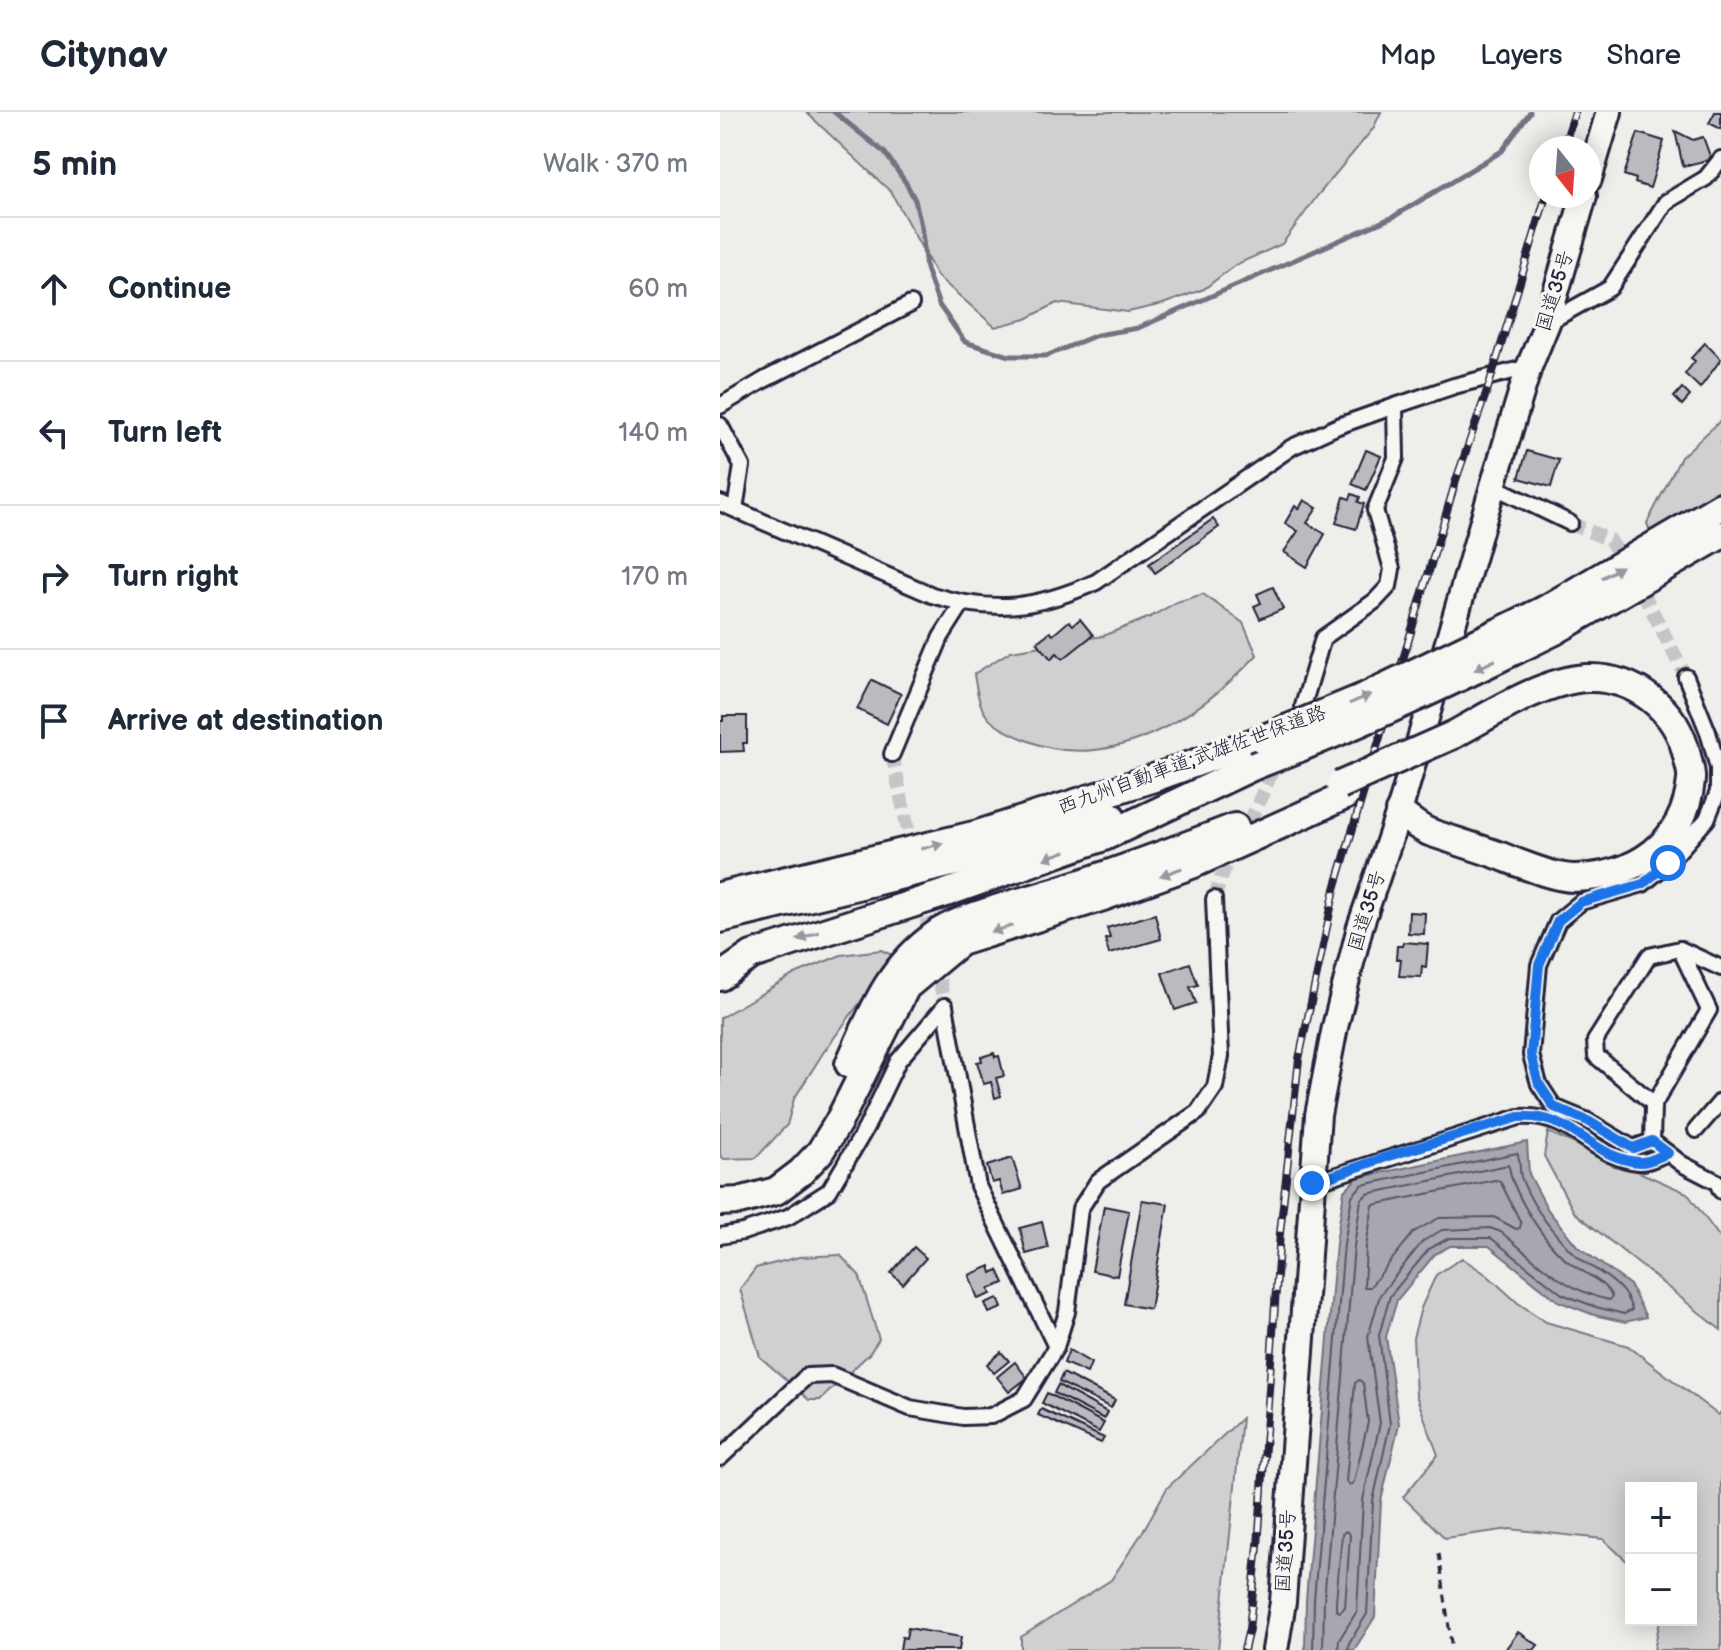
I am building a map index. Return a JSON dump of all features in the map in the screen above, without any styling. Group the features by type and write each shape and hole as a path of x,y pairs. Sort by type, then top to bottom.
{"highway":[{"path":"1601,139 1609,112"},
{"name":"国道35号","path":"1275,1650 1283,1602 1318,1115 1335,1027 1360,927 1399,812 1493,486 1529,367 1547,323 1581,208"},
{"name":"西九州自動車道;武雄佐世保道路","path":"720,919 985,855 1165,799 1311,744 1466,675 1721,506"},
{"name":"西九州自動車道;武雄佐世保道路","path":"720,896 894,855 1062,808 1262,739 1549,621 1721,535"},
{"path":"720,1202 739,1201 776,1191 811,1162 839,1121 906,987 960,942 1103,897 1194,864 1343,790 1454,741 1511,704 1559,683 1586,678 1615,680 1644,692 1670,715 1685,747 1692,778 1683,814 1663,846 1643,862 1609,874 1571,878 1427,831 1399,812"},
{"path":"720,977 752,955 943,894 1104,837 1254,766"},
{"path":"720,1184 747,1183 778,1171 796,1159 817,1132 881,992 903,965 937,933 978,916 1343,790"},
{"path":"720,884 894,855"}],"street":[{"path":"1547,323 1610,288 1666,202 1706,178 1721,159"},
{"path":"720,406 911,304"},
{"path":"720,503 932,595 962,604 1027,606 1064,596 1085,586 1292,447 1338,426 1454,386 1529,367"},
{"path":"1303,706 1323,638 1375,601 1389,586 1392,569 1375,510 1396,458 1395,406"},
{"path":"720,425 742,466 735,509"},
{"path":"1493,486 1570,523"},
{"path":"892,754 941,637 962,604"},
{"path":"1652,1141 1633,1148 1588,1121 1554,1107 1539,1084 1531,1055 1539,965 1558,921 1581,902 1643,884 1692,838 1707,819 1718,792 1718,768 1686,677"},
{"path":"720,1458 807,1376 832,1375 910,1408 963,1417 991,1416 1024,1399 1056,1347 1067,1312 1080,1209 1098,1181 1198,1112 1215,1087 1221,1056 1214,899"},
{"path":"1652,1141 1654,1104 1709,1010 1680,949"},
{"path":"1654,1104 1596,1056 1595,1041 1649,956 1680,949 1721,968"},
{"path":"720,1236 788,1217 829,1191 866,1128 898,1061 945,1006 978,1186 1056,1347"},
{"path":"1696,1130 1721,1101"},
{"path":"1312,1183 1505,1122 1537,1116 1554,1120 1608,1154 1641,1163 1668,1153"},
{"path":"1652,1141 1682,1164 1720,1183"}],"path":[{"path":"1439,1553 1452,1650"}],"shaded area":[{"path":"806,112 1381,112 1373,129 1282,244 1235,265 1204,289 1163,304 1128,312 1057,303 1026,319 995,327 937,276 891,192"},
{"path":"1721,420 1721,547 1656,551 1647,523 1681,457"},
{"path":"1203,594 1243,623 1257,655 1209,699 1182,718 1122,745 1090,750 1058,749 1026,740 987,717 979,700 974,674 1011,651 1103,636 1177,602"},
{"path":"881,950 894,956 823,1053 794,1099 787,1125 756,1158 724,1159 720,1155 720,1018 795,974 841,955"},
{"path":"1548,1132 1687,1193 1721,1239 1721,1330 1574,1212 1544,1156"},
{"path":"840,1255 859,1275 879,1339 869,1354 820,1400 809,1400 760,1357 740,1289 756,1268 799,1257"},
{"path":"1462,1258 1546,1322 1628,1346 1718,1415 1721,1412 1721,1650 1654,1650 1659,1626 1697,1626 1697,1482 1625,1482 1625,1559 1603,1539 1510,1529 1445,1538 1403,1497 1438,1455 1416,1395 1413,1338 1421,1308 1436,1275"},
{"path":"1242,1418 1218,1650 1021,1650 1021,1637 1111,1580 1167,1488"}],"water":[{"path":"1527,1142 1529,1174 1548,1210 1577,1246 1630,1285 1646,1317 1625,1322 1594,1315 1558,1301 1489,1246 1450,1246 1435,1254 1397,1300 1386,1337 1399,1424 1381,1501 1375,1617 1354,1650 1305,1650 1306,1600 1336,1243 1344,1191 1357,1178"}],"building":[{"path":"1715,112 1721,112 1721,129 1709,123"},
{"path":"1675,131 1693,140 1703,137 1710,156 1708,160 1683,166"},
{"path":"1638,133 1664,141 1650,188 1624,175"},
{"path":"1705,343 1721,359 1700,388 1685,374 1695,361 1691,358"},
{"path":"1682,388 1690,396 1682,405 1674,397"},
{"path":"1366,450 1381,456 1366,490 1352,484"},
{"path":"1527,451 1559,460 1551,487 1519,478"},
{"path":"1352,494 1360,497 1358,502 1364,504 1356,529 1336,523 1344,497 1350,499"},
{"path":"1304,500 1317,508 1307,523 1325,534 1307,567 1284,552 1298,531 1285,523 1295,506 1299,509"},
{"path":"1213,519 1219,527 1155,573 1149,564"},
{"path":"1273,587 1283,609 1260,619 1254,606 1261,603 1257,594"},
{"path":"1080,619 1093,635 1063,659 1057,653 1051,659 1037,642 1050,632 1053,635 1069,621 1073,625"},
{"path":"872,680 901,694 887,724 857,709"},
{"path":"723,716 747,716 744,751 720,752 720,721 723,721"},
{"path":"1409,912 1425,913 1424,934 1408,933"},
{"path":"1155,914 1161,939 1109,954 1105,939 1110,938 1107,928"},
{"path":"1403,942 1428,944 1426,967 1422,966 1421,977 1399,976 1401,959 1396,959 1397,946 1402,946"},
{"path":"1190,963 1198,985 1190,987 1196,1003 1175,1010 1162,973"},
{"path":"994,1053 995,1057 999,1056 1004,1076 996,1078 1001,1096 995,1098 991,1082 984,1084 977,1062 982,1061 981,1057"},
{"path":"1012,1158 1022,1189 1003,1195 999,1181 992,1183 987,1166"},
{"path":"1142,1200 1168,1204 1150,1309 1124,1304"},
{"path":"1104,1206 1129,1211 1117,1276 1092,1271"},
{"path":"1042,1222 1048,1248 1026,1254 1020,1228"},
{"path":"914,1247 926,1258 903,1284 891,1273"},
{"path":"990,1266 992,1273 998,1270 1004,1283 989,1289 991,1294 978,1299 969,1275"},
{"path":"998,1298 1002,1308 989,1313 985,1303"},
{"path":"1069,1350 1091,1363 1087,1373 1064,1363"},
{"path":"1001,1352 1009,1361 994,1373 987,1364"},
{"path":"1015,1362 1027,1378 1009,1392 997,1377"},
{"path":"1063,1373 1115,1400 1111,1408 1059,1382"},
{"path":"1058,1385 1107,1412 1104,1419 1054,1393"},
{"path":"1047,1393 1104,1423 1099,1432 1042,1403"},
{"path":"1041,1409 1104,1438 1101,1443 1038,1415"},
{"path":"908,1628 961,1637 959,1650 900,1650 902,1637 906,1638"},
{"path":"1518,1632 1538,1645 1534,1650 1505,1650"}],"waterway":[{"path":"834,112 885,153 906,183 915,200 926,269 939,305 965,342 1009,356 1046,356 1097,335 1138,328 1393,217 1502,151 1530,112"}],"tunnel":[{"path":"1570,523 1610,540 1642,591 1686,677"},
{"path":"892,754 945,1006"},
{"path":"1214,899 1225,866 1248,826 1278,758"}],"railway":[{"path":"1567,136 1575,112"},
{"path":"1244,1650 1258,1546 1280,1233 1299,1059 1335,889 1456,480 1489,385 1542,208"}],"route":[{"path":"1312,1183 1519,1117 1537,1116 1554,1120 1608,1154 1641,1163 1668,1153 1652,1141 1633,1148 1588,1121 1554,1107 1539,1084 1531,1055 1539,965 1558,921 1581,902 1643,884 1668,863"}]}
